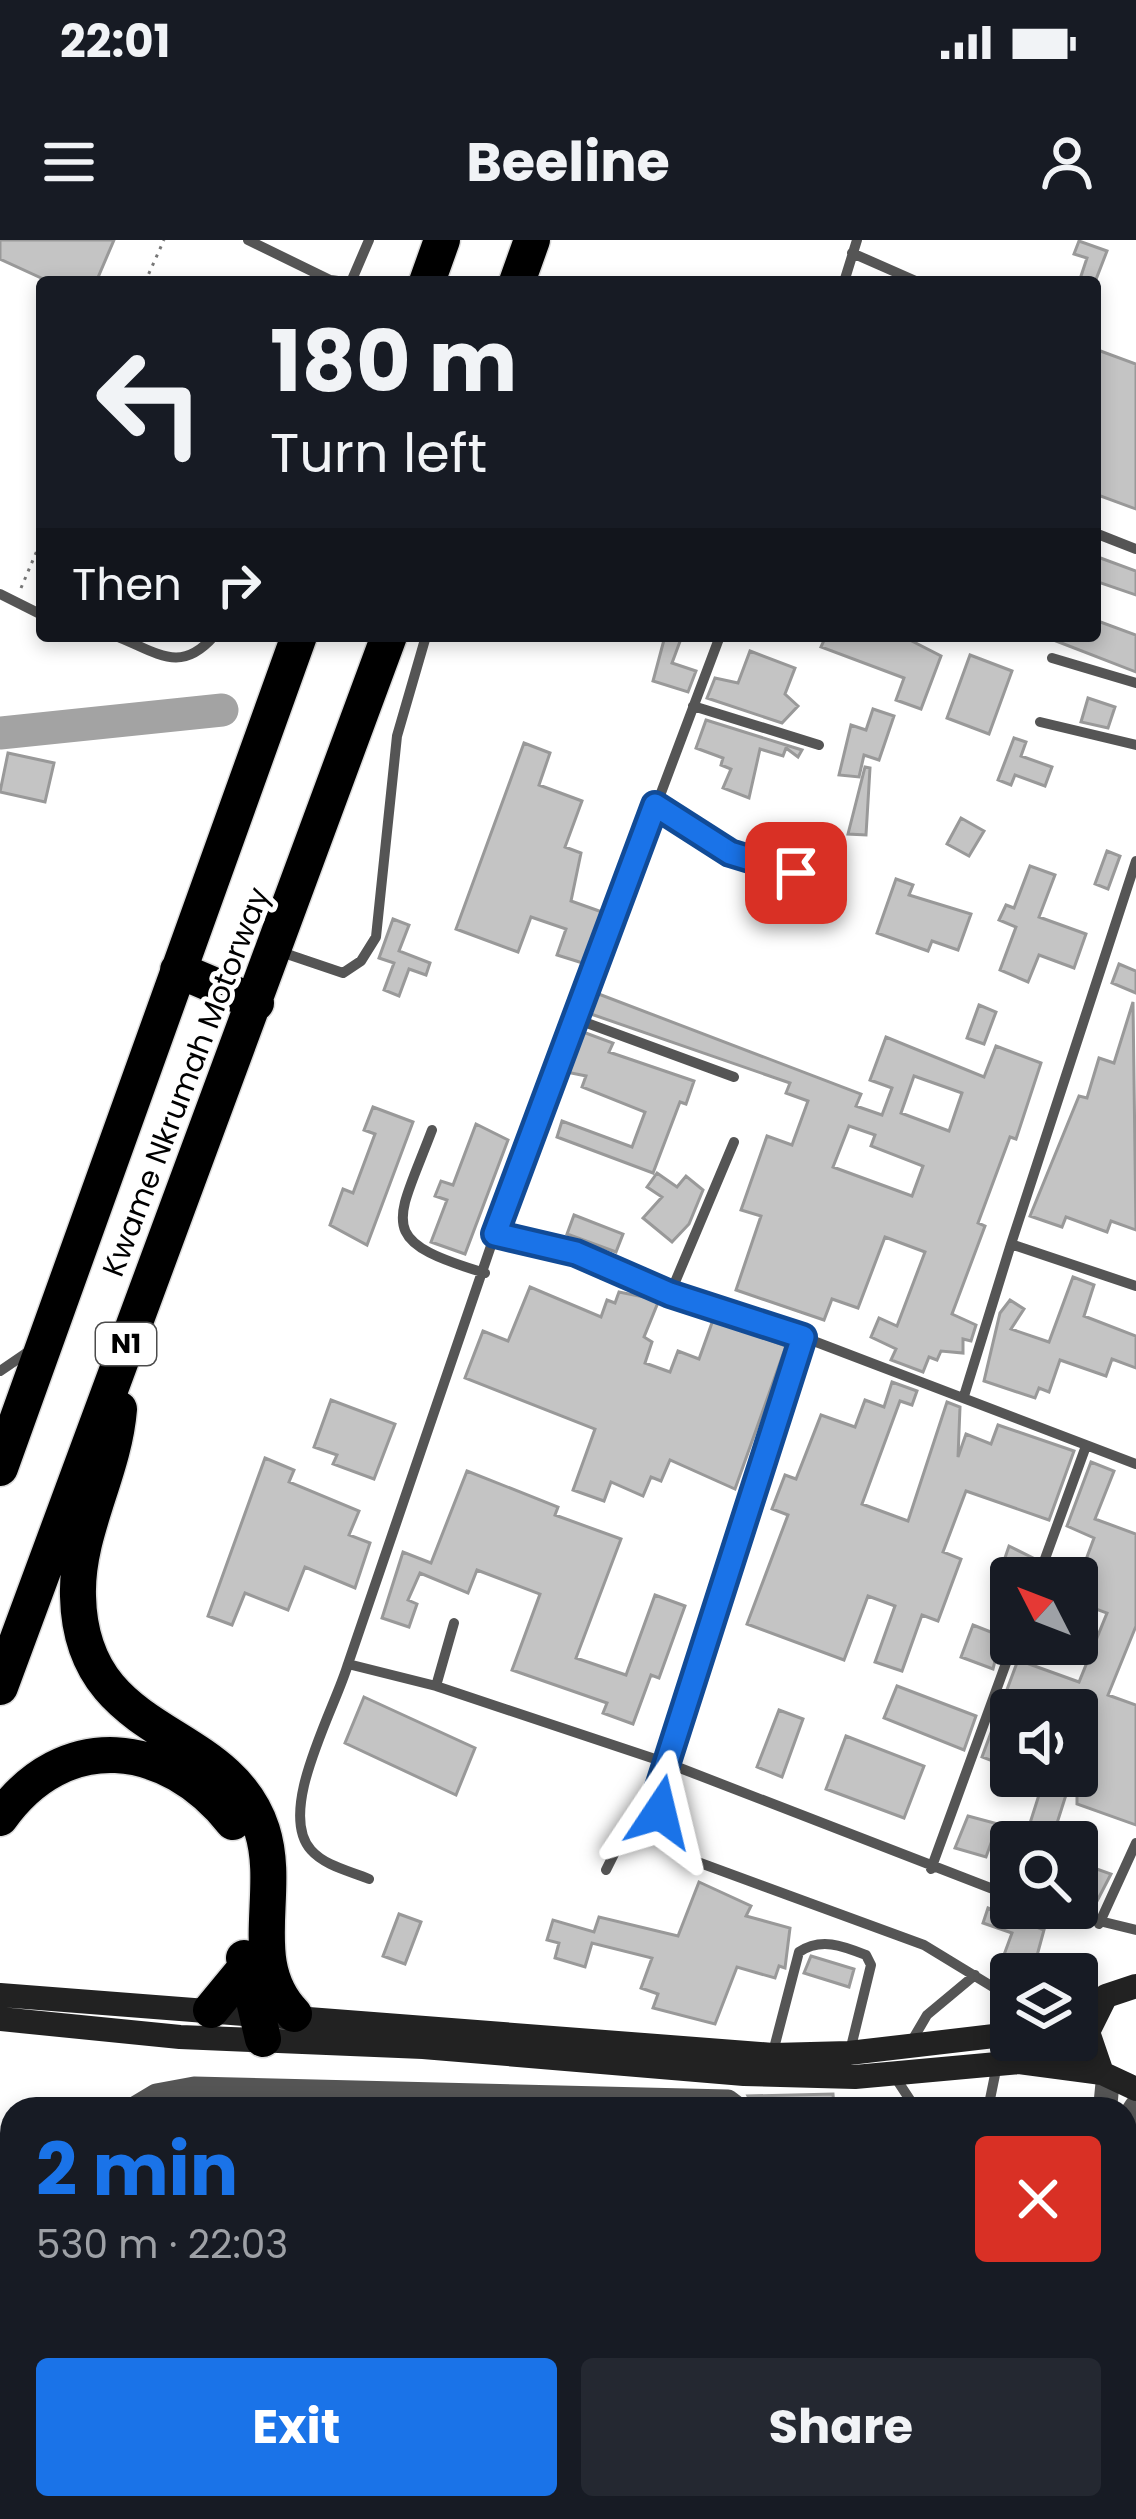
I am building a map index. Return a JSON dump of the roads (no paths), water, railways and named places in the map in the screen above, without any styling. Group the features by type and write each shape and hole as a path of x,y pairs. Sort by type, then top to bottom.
{"highway":[{"path":"429,276 442,240"},
{"path":"519,276 532,240"},
{"name":"Kwame Nkrumah Motorway","path":"0,1468 297,642"},
{"name":"Kwame Nkrumah Motorway","path":"0,1688 387,642"},
{"path":"178,970 256,1003"},
{"path":"123,1351 117,1433 78,1571 83,1644 92,1665 126,1707 215,1768 252,1808 262,1831 270,1883 267,1976 294,2014"},
{"path":"0,1818 32,1780 85,1756 147,1761 185,1777 218,1804 244,1845 248,1867 244,1970 260,2026"},
{"path":"211,2010 244,1970"}],"main road":[{"path":"1098,2005 1133,1983"},
{"path":"0,1995 211,2010 260,2026 685,2070 818,2077 997,2064 1105,2076 1136,2089"},
{"path":"0,2019 180,2037 260,2026 294,2014 772,2055 849,2054 990,2038"},
{"path":"1098,2058 1105,2076"}],"street":[{"path":"681,2097 685,2070"},
{"path":"1105,2076 1106,2097"},
{"path":"152,2097 194,2087 445,2097"}],"lane":[{"path":"248,240 322,276"},
{"path":"351,276 369,240"},
{"path":"846,276 857,240"},
{"path":"853,254 904,276"},
{"path":"1101,535 1136,549"},
{"path":"0,594 36,612"},
{"path":"131,642 178,661 197,655 209,642"},
{"path":"274,950 343,973 361,962 376,937 397,736 424,642"},
{"path":"369,1879 323,1861 299,1828 304,1780 349,1664 495,1234 718,642"},
{"path":"1052,658 1136,683"},
{"path":"693,706 819,745"},
{"path":"1040,722 1136,745"},
{"path":"655,805 730,853 834,882"},
{"path":"964,1396 1090,988 1136,861"},
{"path":"576,1019 734,1077"},
{"path":"432,1130 404,1204 405,1237 415,1249 484,1273"},
{"path":"670,1294 734,1142"},
{"path":"495,1234 576,1253 670,1294 803,1337 1136,1464"},
{"path":"1012,1244 1136,1286"},
{"path":"606,1870 634,1814 658,1790 803,1337"},
{"path":"0,1372 46,1340"},
{"path":"1046,1557 1086,1446"},
{"path":"436,1686 454,1623"},
{"path":"349,1664 436,1686 667,1763 990,1889"},
{"path":"931,1868 1005,1665"},
{"path":"658,1790 666,1839 684,1857 908,1938 990,1985"},
{"path":"1136,1843 1099,1924 1136,1930"},
{"path":"772,2055 799,1952 809,1945 838,1944 866,1955 872,1965 849,2054"},
{"path":"909,2048 912,2034 927,2015 975,1975"},
{"path":"990,2097 997,2064"},
{"path":"892,2074 908,2097"}],"waterway":[{"path":"0,733 222,710"}]}
